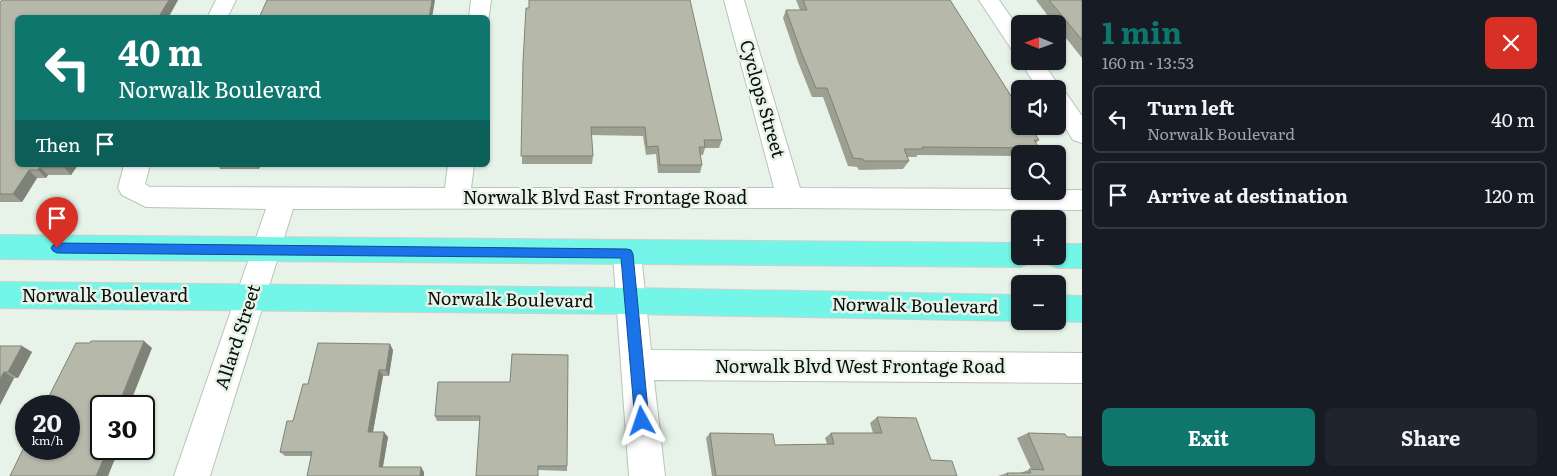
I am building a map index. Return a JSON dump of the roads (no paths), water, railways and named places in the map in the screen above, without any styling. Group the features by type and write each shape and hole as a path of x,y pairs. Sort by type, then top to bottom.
{"main road":[{"path":"0,247 627,254 1011,255"},
{"path":"1066,256 1082,256"},
{"name":"Norwalk Boulevard","path":"0,295 631,301 1011,308"},
{"path":"1066,308 1082,309"}],"street":[{"path":"218,15 226,0"},
{"path":"479,15 481,0"},
{"name":"Cyclops Street","path":"734,0 790,198"},
{"path":"989,0 1011,32"},
{"path":"1066,111 1082,134"},
{"path":"457,198 461,167"},
{"name":"Norwalk Blvd East Frontage Road","path":"134,177 146,197 1082,200"},
{"name":"Allard Street","path":"192,476 283,198"},
{"path":"627,254 647,476"},
{"name":"Norwalk Blvd West Frontage Road","path":"637,366 1082,368"}]}
